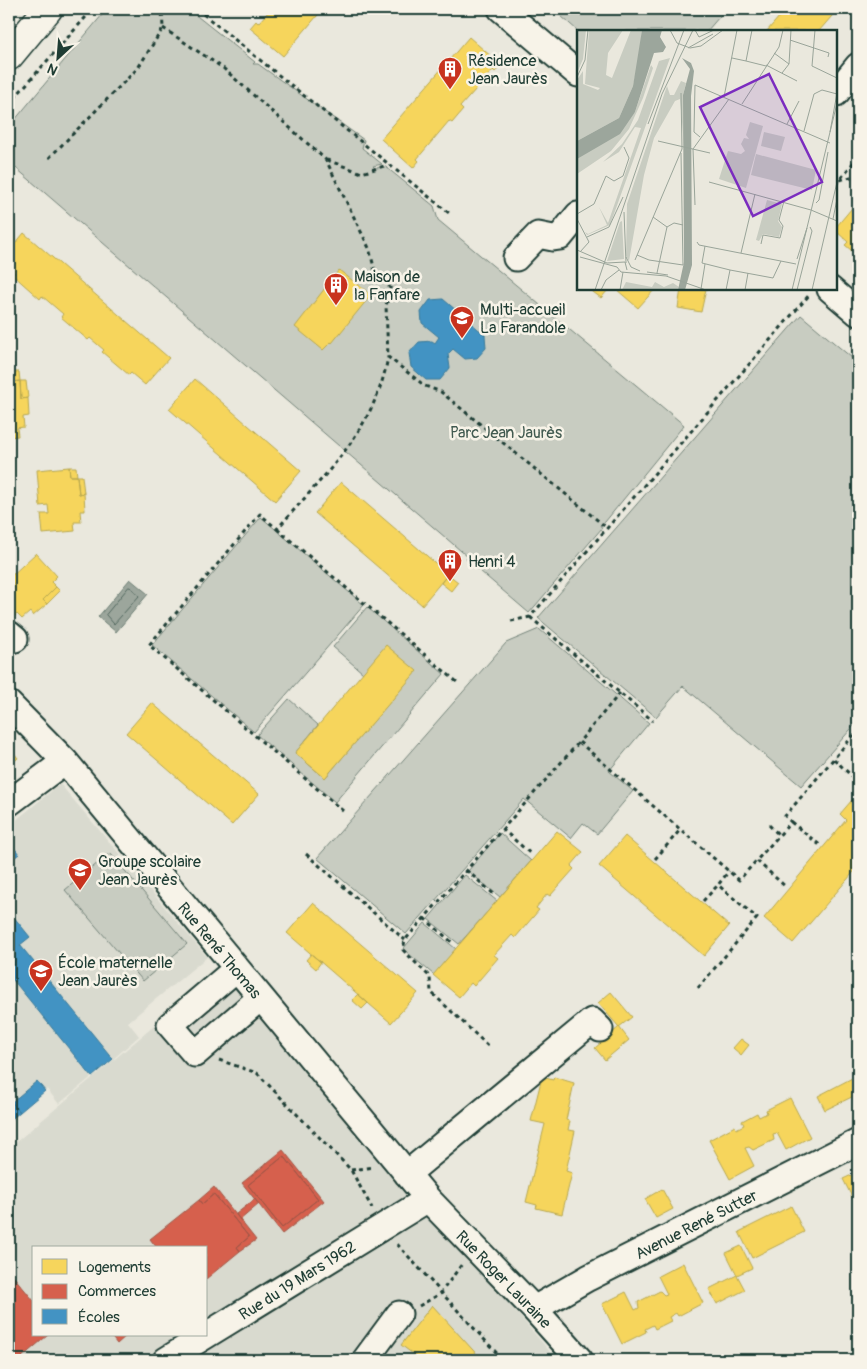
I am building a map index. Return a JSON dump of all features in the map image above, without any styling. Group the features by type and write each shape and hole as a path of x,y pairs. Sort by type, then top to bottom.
{"main road":[{"path":"9,56 48,9"}],"street":[{"path":"501,9 577,73"},
{"path":"837,92 858,66"},
{"path":"516,258 538,235 553,238 560,237 577,217"},
{"path":"831,290 858,313"},
{"name":"Rue René Thomas","path":"9,704 65,761 428,1199"},
{"path":"9,803 65,761"},
{"path":"236,968 170,1025 196,1054 260,998"},
{"path":"407,1174 592,1021 600,1029"},
{"name":"Avenue René Sutter","path":"534,1309 588,1278 858,1142"},
{"name":"Rue du 19 Mars 1962","path":"208,1334 428,1199"},
{"name":"Rue Roger Lauraine","path":"428,1199 534,1309 576,1359"},
{"path":"365,1360 399,1314"},
{"name":"Rue du 19 Mars 1962","path":"166,1360 205,1336"}],"path":[{"path":"9,104 93,9"},
{"path":"49,158 138,68 163,28 162,9"},
{"path":"197,9 449,213"},
{"path":"163,28 223,68 326,160 370,248 374,271 391,290 386,305 388,357 377,400 354,439 277,529"},
{"path":"837,183 858,157"},
{"path":"326,160 362,173 388,165"},
{"path":"839,180 858,175"},
{"path":"511,621 530,617 813,290"},
{"path":"388,357 425,386 442,392 607,528"},
{"path":"343,811 149,645 260,514 457,682"},
{"path":"530,617 653,721"},
{"path":"488,1046 431,992 430,977 403,950 405,940 620,693"},
{"path":"821,846 784,816 858,730"},
{"path":"579,742 740,880 791,822"},
{"path":"834,759 858,782"},
{"path":"769,825 779,835"},
{"path":"502,829 532,855"},
{"path":"655,859 681,829"},
{"path":"306,854 405,940"},
{"path":"756,860 786,887"},
{"path":"466,870 496,896"},
{"path":"703,901 729,871"},
{"path":"698,988 757,918 718,885"},
{"path":"424,918 454,944"},
{"path":"214,1058 226,1064 258,1073 351,1170 372,1207 386,1225 393,1240 440,1294 503,1360"},
{"path":"399,1314 430,1302 440,1294 457,1269 478,1251"}],"shaded area":[{"name":"Groupe scolaire Jean Jaurès","path":"60,784 207,957 128,1022 139,1036 59,1104 47,1089 9,1121 9,826"},
{"path":"223,968 557,1360 9,1360 9,1148"}],"green space":[{"name":"Parc Jean Jaurès","path":"107,9 188,9 255,62 253,64 258,64 364,140 362,148 382,164 373,166 375,168 386,167 434,206 438,220 684,425 605,522 600,525 602,528 529,613 466,559 468,557 9,162 9,127"},
{"path":"553,9 726,9 708,30 577,30"},
{"path":"801,315 858,363 858,721 801,786 683,686 656,717 538,618"},
{"path":"261,517 364,605 254,732 152,645"},
{"path":"367,607 444,674 335,802 257,735 289,699 318,725 295,753 325,778 416,671 363,673 333,647"},
{"path":"539,629 649,723 609,771 633,791 597,834 583,823 571,838 524,799 406,934 317,858 506,643"},
{"path":"500,833 531,861 500,897 468,871"},
{"path":"110,853 187,944 143,981 65,890"},
{"path":"465,875 497,901 459,944 428,919"},
{"path":"425,923 456,949 434,975 403,949"}],"water":[{"path":"130,579 148,594 116,632 98,617"}],"building: Logements":[{"path":"271,9 323,9 283,56 250,28 256,21 258,23"},
{"path":"786,9 838,9 820,30 768,30"},
{"name":"Résidence Jean Jaurès","path":"469,37 501,65 495,72 493,70 460,107 463,110 452,123 449,121 417,159 419,161 413,168 381,139"},
{"path":"857,202 858,256 845,245 848,242 837,232 837,226"},
{"path":"24,233 169,358 145,385 131,373 129,375 102,352 104,350 90,338 88,340 61,317 63,314 42,296 40,299 13,275 15,273 9,267 9,251"},
{"name":"Maison de la Fanfare","path":"339,270 371,295 332,343 323,350 295,327"},
{"path":"590,290 608,290 601,298"},
{"path":"617,290 654,290 638,308"},
{"path":"681,290 706,290 701,312 678,308"},
{"path":"12,372 19,372 20,381 13,382"},
{"path":"12,372 13,382 20,381 21,399 28,398 29,416 23,417 24,427 17,428 18,436 9,437 9,373"},
{"path":"195,379 301,471 275,501 169,409"},
{"path":"20,381 26,381 28,398 21,399"},
{"path":"69,467 70,476 77,476 79,494 84,493 85,511 80,511 81,522 74,522 75,531 43,534 41,514 49,514 48,505 40,506 37,470"},
{"path":"69,467 76,467 77,476 70,476"},
{"path":"77,476 82,476 84,493 79,494"},
{"path":"341,482 448,574 422,605 315,513"},
{"path":"36,553 57,576 51,582 56,587 43,600 47,604 33,616 30,612 22,619 17,614 11,620 9,618 9,589 14,584 9,578"},
{"name":"Henri 4","path":"448,574 458,582 451,591 441,583"},
{"path":"56,587 60,591 47,604 43,600"},
{"path":"386,645 417,671 325,778 295,753"},
{"path":"152,703 259,794 232,825 126,733"},
{"path":"9,747 18,758 9,766"},
{"path":"858,793 858,867 793,943 764,918 846,820 840,814"},
{"path":"557,831 583,852 571,866 574,869 550,896 547,894 536,908 539,910 515,938 512,935 494,955 498,958 474,986 471,983 459,997 433,975"},
{"path":"625,836 729,926 704,956 599,866"},
{"path":"313,903 418,993 391,1023 287,933"},
{"path":"311,954 321,962 316,969 306,960"},
{"path":"611,992 632,1017 619,1027 598,1003"},
{"path":"358,994 368,1003 362,1009 352,1000"},
{"path":"619,1027 629,1040 605,1060 595,1048"},
{"path":"741,1039 749,1045 741,1055 733,1048"},
{"path":"858,1075 858,1094 825,1110 818,1096"},
{"path":"542,1077 553,1080 554,1077 574,1083 566,1120 570,1121 568,1130 575,1131 566,1171 572,1173 562,1214 536,1208 537,1205 526,1202 545,1124 531,1121"},
{"path":"790,1098 810,1137 786,1150 777,1133 773,1134 774,1140 753,1150 749,1147 745,1148 754,1166 730,1179 709,1140 735,1126 736,1129 744,1125 742,1121 757,1113 759,1117 767,1113 766,1110"},
{"path":"858,1172 858,1204 856,1205 843,1179"},
{"path":"662,1189 673,1209 656,1218 645,1199"},
{"path":"791,1206 804,1232 752,1258 739,1232"},
{"path":"741,1246 752,1268 737,1275 726,1253"},
{"path":"683,1263 703,1303 678,1316 676,1313 669,1317 671,1321 655,1329 653,1325 645,1329 646,1332 622,1344 602,1304 626,1292 635,1310 639,1308 638,1302 660,1291 664,1295 667,1294 658,1276"},
{"path":"737,1275 745,1290 717,1304 709,1289"},
{"path":"432,1305 482,1360 421,1360 401,1345"}],"building: Commerces":[{"path":"283,1150 324,1201 282,1234 242,1183","holes":["284,1156 318,1199 282,1228 248,1185"]},
{"path":"284,1156 318,1199 282,1228 248,1185"},
{"path":"214,1187 256,1240 240,1251 237,1247 249,1237 214,1194 202,1204 199,1200"},
{"path":"214,1194 249,1237 237,1247 240,1251 208,1277 208,1246 155,1246 150,1239 199,1200 202,1204"},
{"path":"255,1199 259,1204 240,1220 236,1214"},
{"path":"9,1271 32,1299 32,1336 47,1336 22,1357 24,1360 9,1360"},
{"path":"111,1336 126,1336 117,1344"}],"building: Écoles":[{"name":"Multi-accueil La Farandole","path":"443,299 485,335 486,348 477,358 465,359 453,349 448,354 450,368 440,380 426,380 411,367 409,353 419,342 432,341 435,343 439,337 422,323 421,312 430,300"},
{"path":"9,841 19,854 9,862"},
{"path":"13,916 30,937 20,945 113,1059 92,1077 9,975 9,919"},
{"path":"37,1081 45,1091 20,1112 12,1102"},
{"path":"9,1099 20,1112 9,1121"}],"place":[{"name":"Résidence Jean Jaurès","path":"450,90"},
{"name":"Maison de la Fanfare","path":"336,306"},
{"name":"Multi-accueil La Farandole","path":"462,339"},
{"name":"Henri 4","path":"450,582"},
{"name":"Groupe scolaire Jean Jaurès","path":"80,891"},
{"name":"École maternelle Jean Jaurès","path":"41,992"}]}
